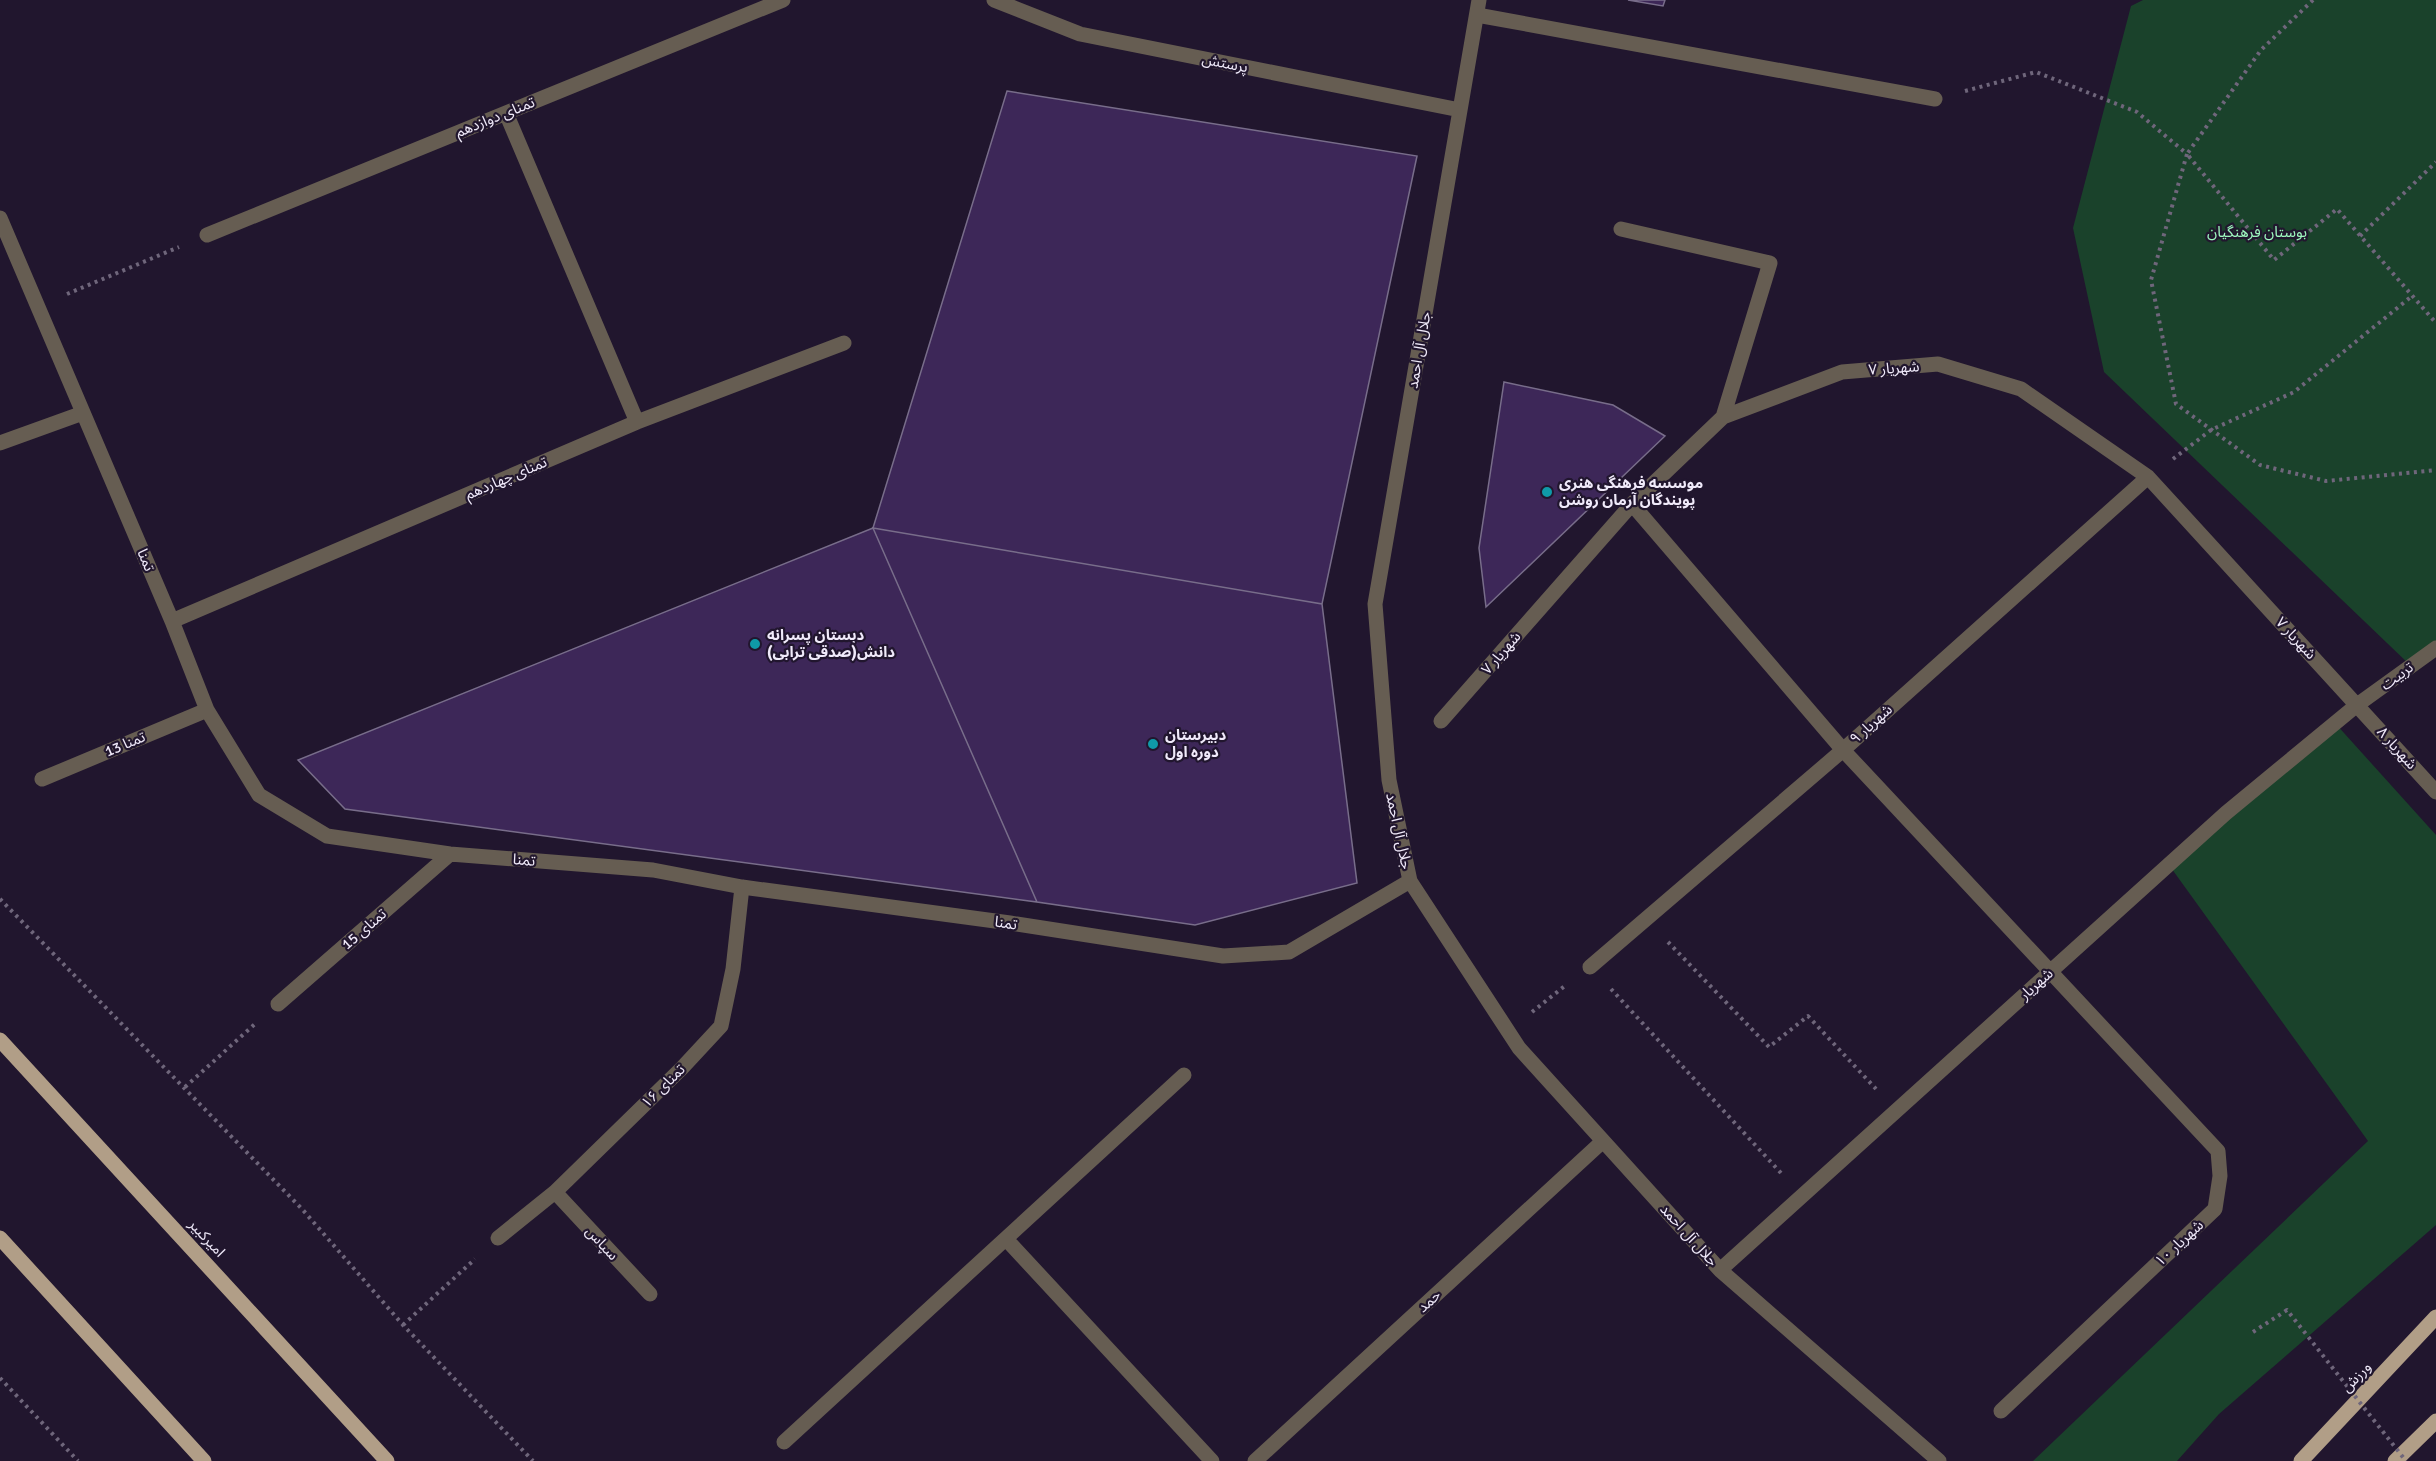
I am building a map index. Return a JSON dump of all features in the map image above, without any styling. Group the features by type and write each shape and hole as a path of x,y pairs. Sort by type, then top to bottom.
{"main road":[{"name":"امیرکبیر","path":"0,1040 387,1461"},
{"path":"0,1238 204,1461"},
{"name":"ورزش","path":"2301,1461 2436,1317"},
{"path":"2395,1461 2436,1421"}],"street":[{"name":"تمنای دوازدهم","path":"207,235 783,0"},
{"name":"پرستش","path":"994,0 1080,34 1460,110"},
{"path":"1478,8 1935,99"},
{"name":"جلال آل احمد","path":"1478,8 1375,604 1389,780 1410,881 1519,1048 1720,1270 1939,1461"},
{"path":"506,113 637,422"},
{"name":"تمنا","path":"0,218 172,621 207,710 259,795 327,836 450,854 653,870 742,887 1010,923 1223,956 1289,951 1410,881"},
{"path":"1621,229 1770,263 1723,417"},
{"name":"تمنای چهاردهم","path":"172,621 637,422 844,343"},
{"name":"شهریار ۷","path":"1441,722 1632,504 1723,417 1842,372 1938,364 2021,389 2148,477 2357,705"},
{"path":"0,443 83,413"},
{"name":"شهریار ۹","path":"1590,967 1843,750 2148,477"},
{"name":"شهریار ۱۰","path":"1632,504 1843,750 2218,1151 2220,1176 2215,1209 2001,1411"},
{"name":"تربیت","path":"2357,705 2436,648"},
{"name":"شهریار ۸","path":"2357,705 2436,792"},
{"name":"شهریار","path":"1720,1270 2226,813 2357,705"},
{"name":"تمنا 13","path":"42,779 207,710"},
{"name":"تمنای 15","path":"278,1004 450,854"},
{"name":"تمنای ۱۶","path":"498,1238 555,1192 682,1068 721,1026 733,969 742,887"},
{"path":"784,1443 1184,1075"},
{"name":"حمد","path":"1255,1461 1603,1141"},
{"name":"سپاس","path":"555,1192 650,1294"},
{"path":"1006,1239 1212,1461"}],"path":[{"path":"2313,0 2261,50 2187,154 2151,280 2176,404 2260,465 2326,481 2436,470"},
{"path":"1935,99 2036,72 2137,112 2187,154 2274,260 2337,209 2436,324"},
{"path":"2360,236 2436,162"},
{"path":"37,306 207,235"},
{"path":"2148,477 2211,430 2294,392 2412,296"},
{"path":"0,899 302,1209 402,1325 533,1461"},
{"path":"1647,920 1769,1047 1808,1016 1897,1110"},
{"path":"1507,1031 1590,967 1802,1196"},
{"path":"185,1088 278,1004"},
{"path":"402,1325 498,1238"},
{"path":"2253,1332 2286,1310 2406,1461"},
{"path":"0,1378 78,1461"}],"green space":[{"name":"بوستان فرهنگیان","path":"2143,0 2436,0 2436,644 2411,666 2104,372 2073,228 2131,6"},
{"path":"2335,723 2436,835 2436,1225 2219,1414 2177,1461 2033,1461 2368,1141 2169,865"}],"building":[{"path":"1628,0 1665,0 1663,6"},
{"path":"1007,91 1417,156 1322,604 873,528"},
{"name":"موسسه فرهنگی هنری پویندگان آرمان روشن","path":"1504,382 1613,405 1665,436 1486,607 1479,548"},
{"name":"دبیرستان دوره اول","path":"873,528 1322,604 1357,883 1195,925 1037,902"},
{"name":"دبستان پسرانه دانش(صدقی ترابی)","path":"873,528 1037,902 345,809 298,760"}],"place":[{"name":"موسسه فرهنگی هنری پویندگان آرمان روشن","path":"1547,492"},
{"name":"دبستان پسرانه دانش(صدقی ترابی)","path":"755,644"},
{"name":"دبیرستان دوره اول","path":"1153,744"}]}
